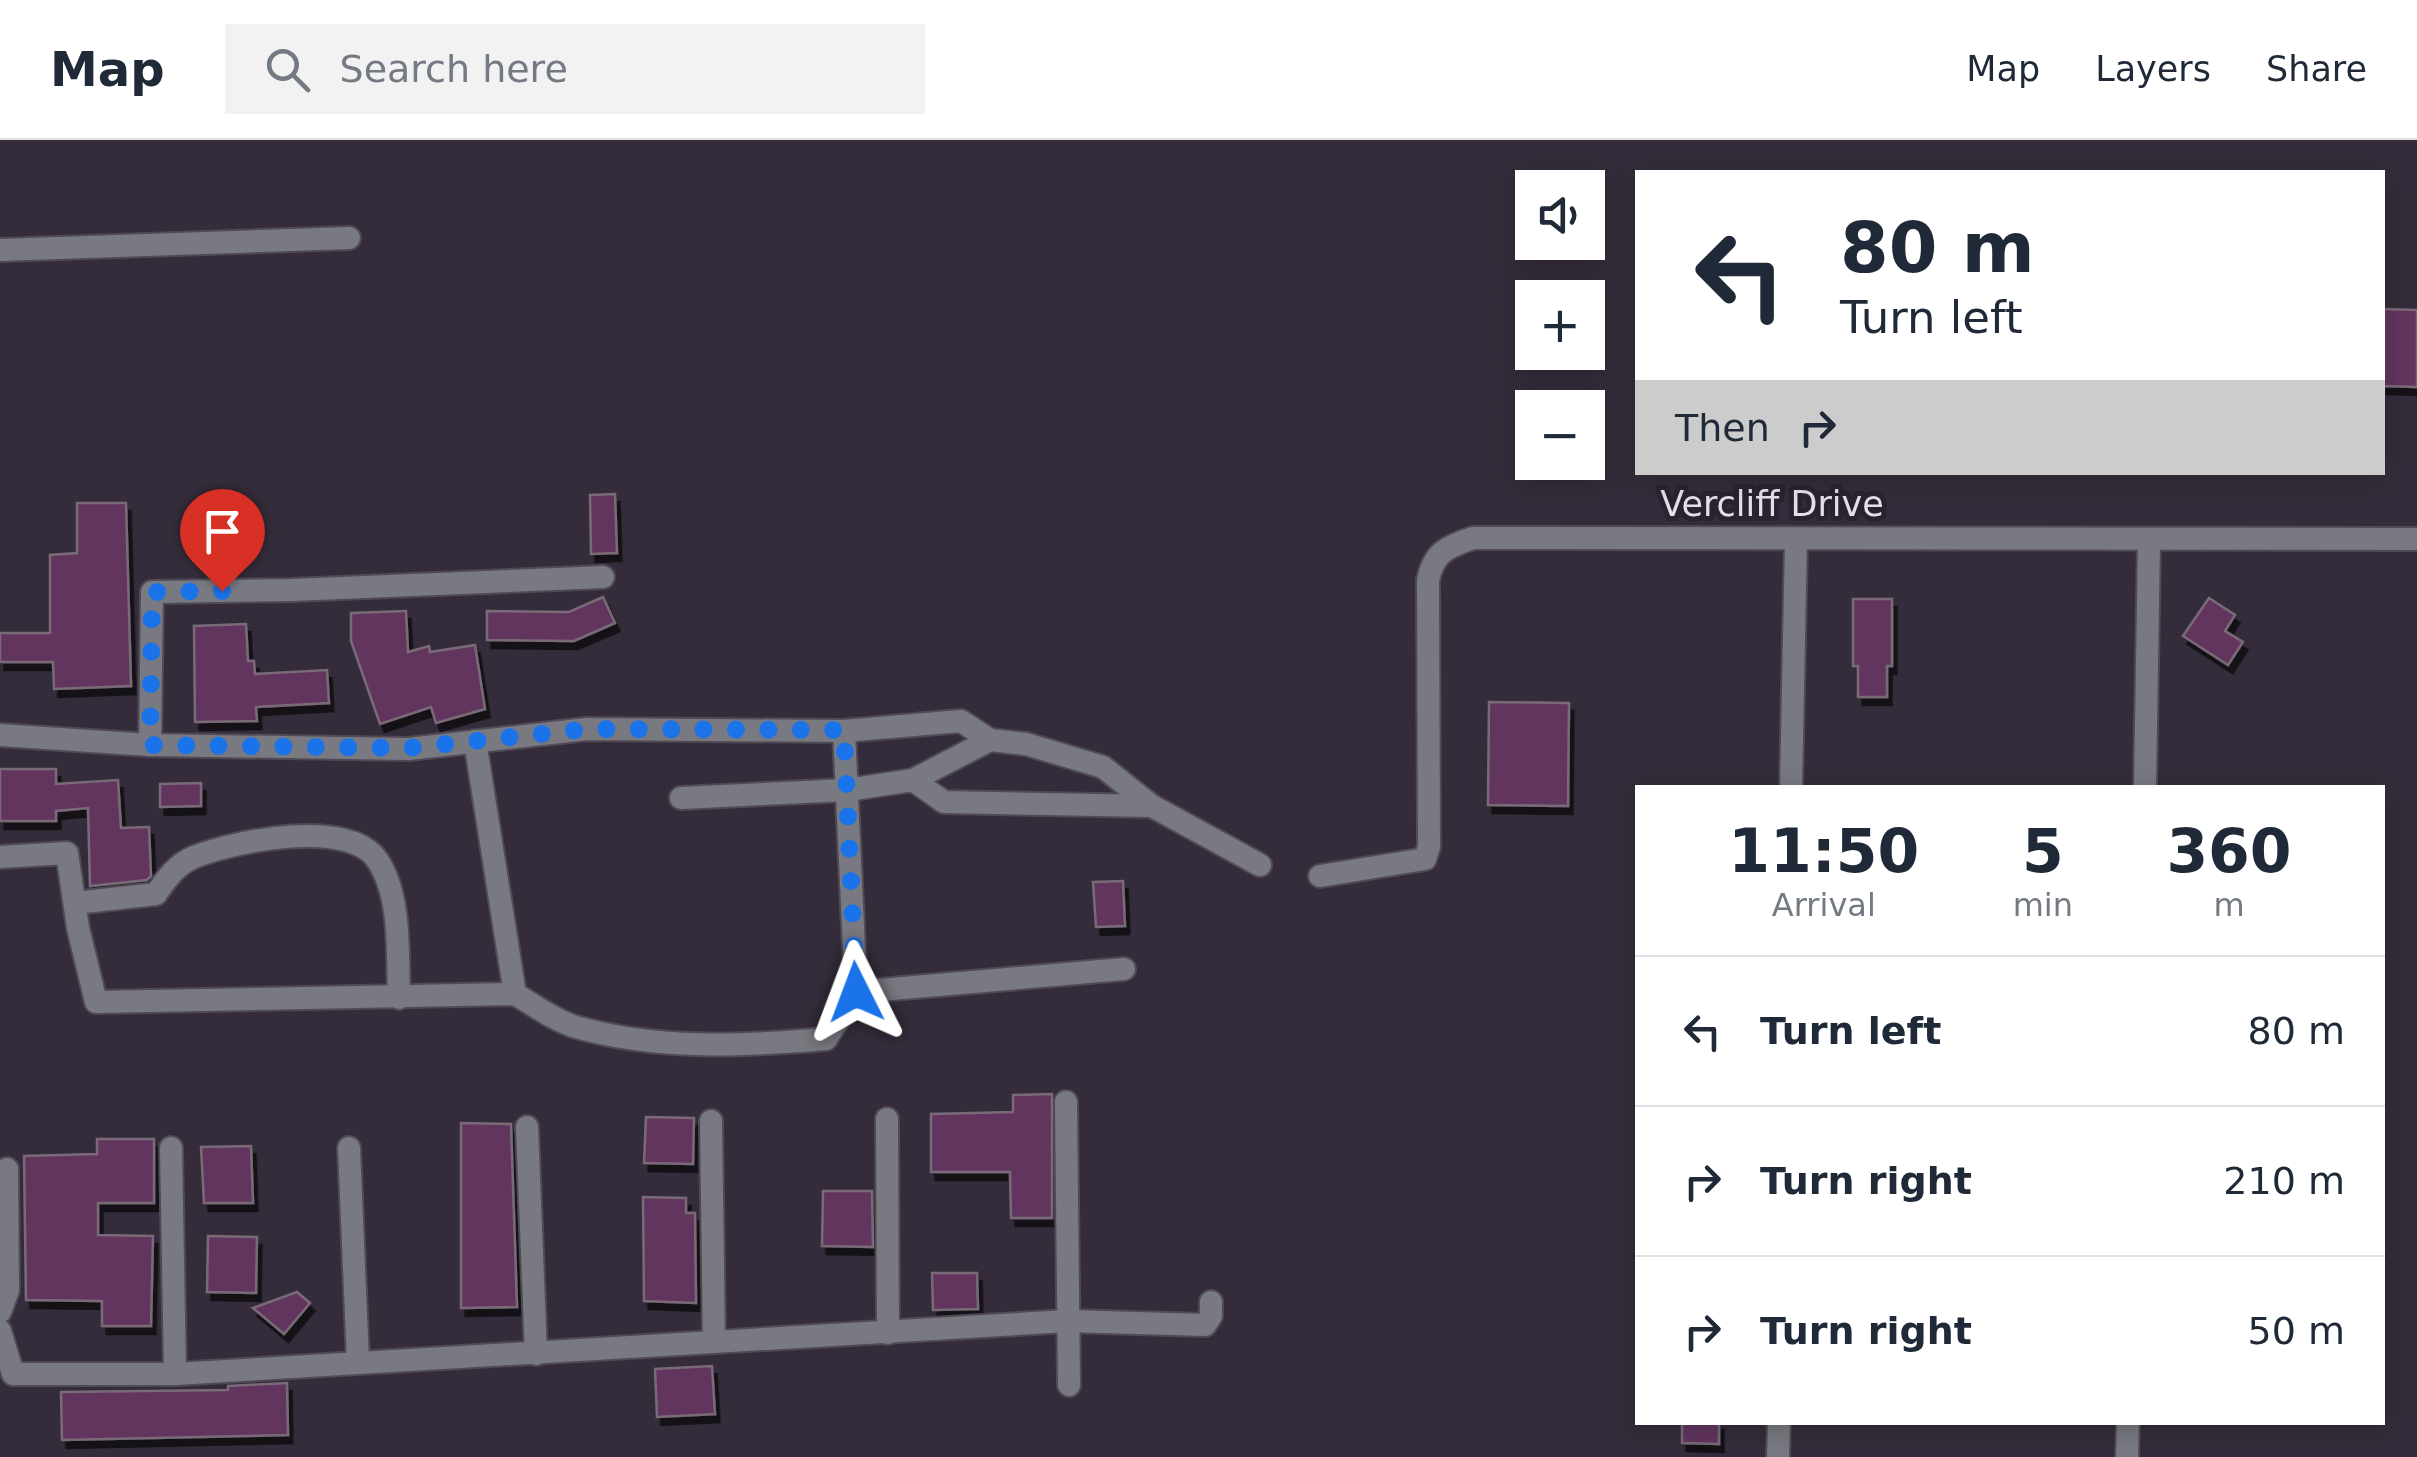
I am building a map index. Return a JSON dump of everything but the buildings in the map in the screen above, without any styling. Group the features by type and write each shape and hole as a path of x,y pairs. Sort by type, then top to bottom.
{"street":[{"path":"0,250 349,238"},
{"name":"Vercliff Drive","path":"1320,876 1425,860 1429,846 1428,580 1432,562 1450,546 1473,538 2417,539"},
{"path":"1791,785 1796,539"},
{"path":"2145,785 2150,541"},
{"path":"150,745 152,592 603,576"},
{"path":"0,735 150,745 408,748 587,729 844,730 960,721 990,740 1026,744 1103,767 1152,806 1260,865"},
{"path":"0,856 67,853 96,1002 514,994 573,1027 660,1043 826,1040 856,992 844,730"},
{"path":"680,798 846,790 913,780 990,740"},
{"path":"475,741 514,994"},
{"path":"913,780 944,802 1152,806"},
{"path":"75,903 156,894 168,874 191,858 207,854 280,838 319,834 340,837 366,847 379,862 391,894 398,998"},
{"path":"856,992 1124,969"},
{"path":"1066,1102 1069,1384"},
{"path":"887,1119 888,1333"},
{"path":"711,1122 714,1341"},
{"path":"528,1127 536,1354"},
{"path":"171,1148 175,1374"},
{"path":"349,1148 358,1362"},
{"path":"0,1312 8,1290 7,1169"},
{"path":"0,1331 13,1374 175,1374 1067,1321 1170,1327 1205,1325 1212,1316 1212,1302"},
{"path":"1778,1457 1779,1425"},
{"path":"2127,1457 2128,1425"}],"route":[{"path":"222,591 152,592 150,745 408,748 587,729 844,730 856,992"}]}
